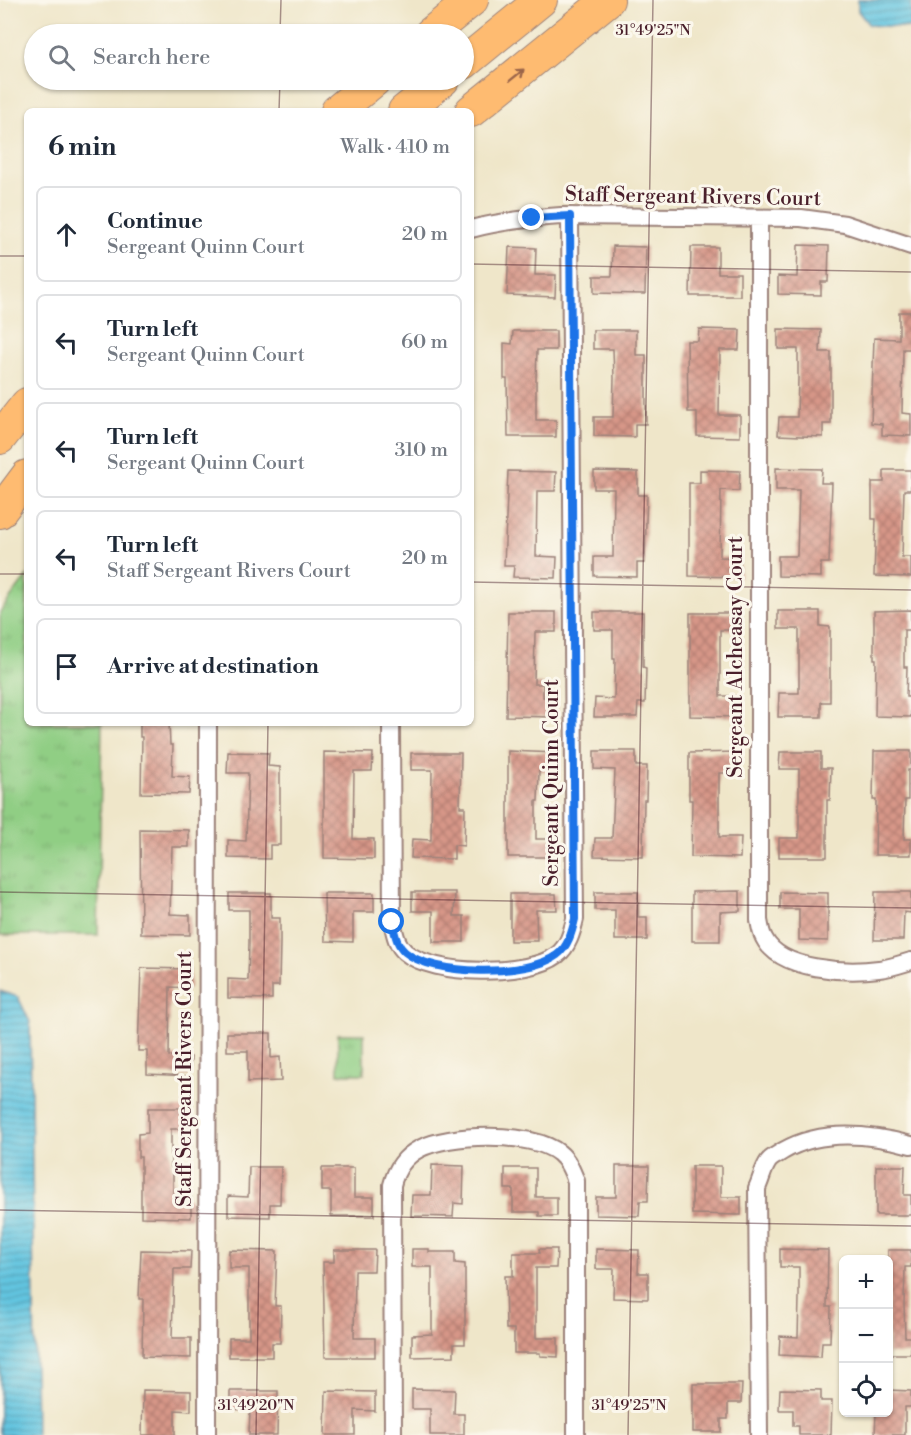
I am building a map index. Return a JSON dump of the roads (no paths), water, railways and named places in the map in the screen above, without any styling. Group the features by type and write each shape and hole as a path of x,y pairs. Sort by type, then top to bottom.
{"highway":[{"path":"442,24 472,0"},
{"path":"474,55 541,0"},
{"path":"474,109 608,0"},
{"path":"341,108 363,90"},
{"path":"408,108 430,90"},
{"path":"0,438 24,408"}],"street":[{"name":"Staff Sergeant Rivers Court","path":"474,228 492,223 570,216 801,218 845,224 911,246"},
{"name":"Sergeant Quinn Court","path":"391,726 392,922 397,941 404,951 413,957 460,970 494,971 537,965 558,955 569,940 575,919 570,216"},
{"name":"Sergeant Alcheasay Court","path":"759,218 759,920 764,939 783,958 813,967 871,969 911,961"},
{"name":"Staff Sergeant Rivers Court","path":"207,1435 208,726"},
{"path":"393,1435 392,1185 396,1169 409,1155 428,1145 477,1136 502,1137 542,1145 559,1153 570,1167 576,1180 576,1435"},
{"path":"759,1435 757,1188 768,1160 796,1144 832,1137 871,1137 911,1145"}],"water":[{"path":"858,0 911,0 911,28 869,25 858,11"},
{"path":"0,991 18,997 30,1022 36,1435 0,1435"}]}
